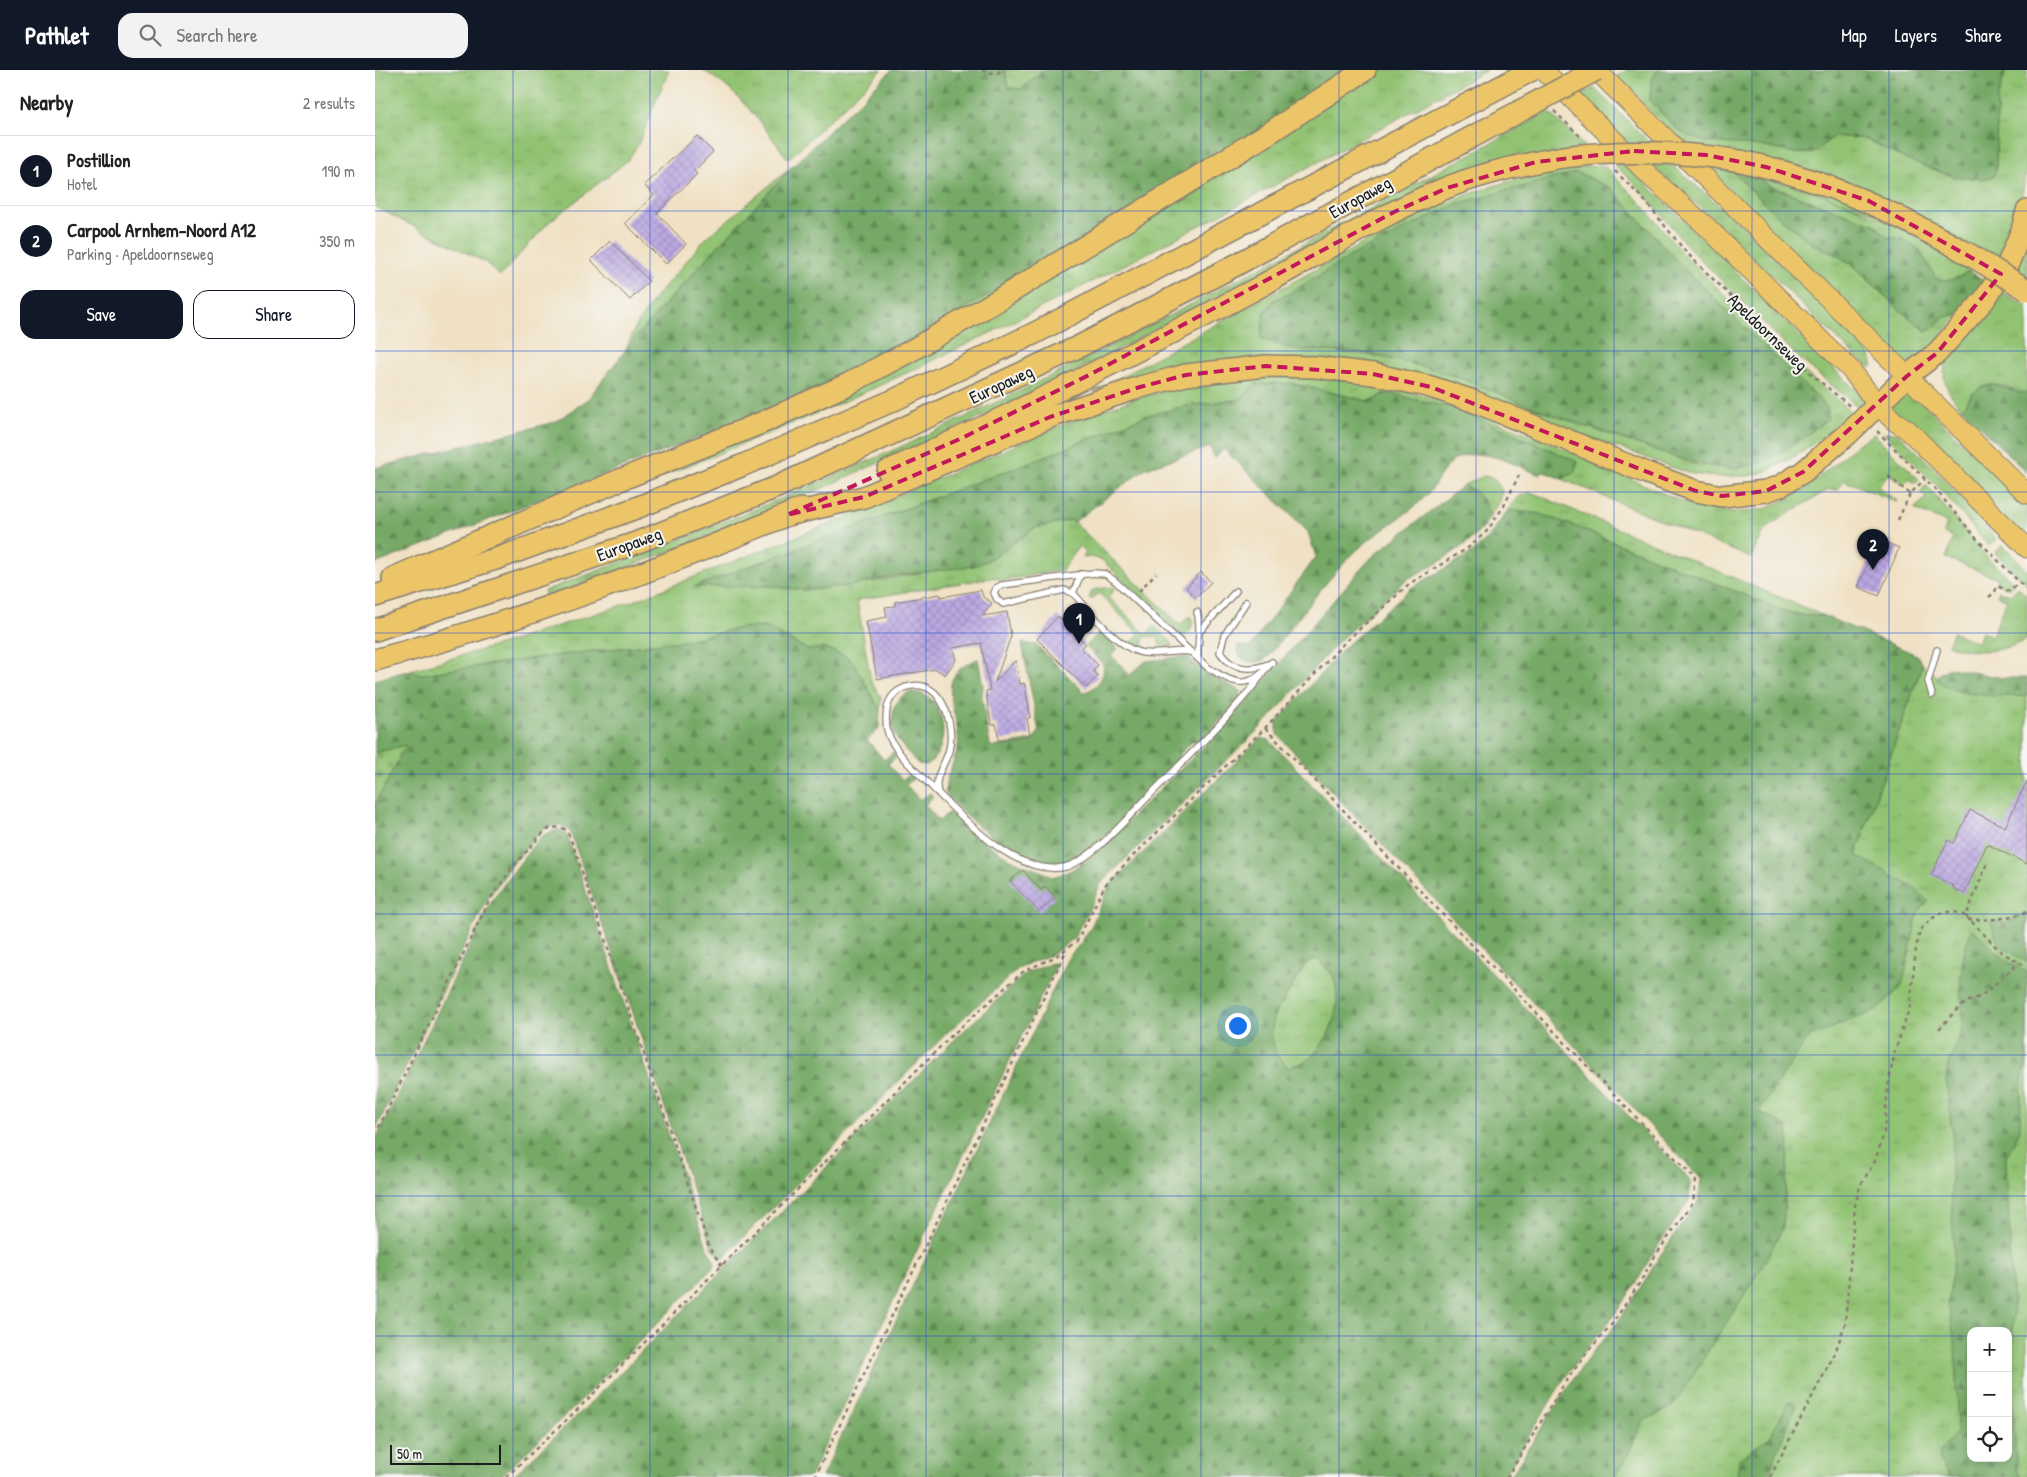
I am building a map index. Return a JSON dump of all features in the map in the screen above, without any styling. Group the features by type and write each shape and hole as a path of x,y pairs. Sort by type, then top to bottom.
{"highway":[{"path":"375,585 620,480 761,423 846,385 914,349 1006,295 1272,131 1365,70"},
{"name":"Europaweg","path":"375,596 499,558 636,508 741,466 892,401 1035,332 1532,70"},
{"name":"Europaweg","path":"375,630 633,544 785,483 1088,342 1234,266 1596,70"},
{"path":"375,660 419,648 548,606 685,556 787,514 961,438 1031,404 1250,292 1394,212 1447,188 1490,174 1563,157 1598,153 1652,152 1705,155 1741,161 1802,176 1844,191 1898,216 1972,256 2027,290"},
{"path":"787,514 864,497 1050,417 1140,387 1187,375 1225,369 1266,366 1315,367 1373,374 1431,388 1514,418 1647,473 1696,491 1722,496 1766,491 1780,486 1803,472 1871,412 1907,376 1937,353 1984,300 2007,266 2027,211"}],"main road":[{"name":"Apeldoornseweg","path":"1543,70 1655,181 1707,227 1851,370 1871,412 1894,421 1908,430 2027,548"},
{"path":"1596,70 2027,494"}],"lane":[{"path":"1073,593 1081,574"},
{"path":"1191,652 1179,650 1145,654 1133,651 1120,642 1073,593 1064,590 1003,604 994,593 996,588 1002,584 1081,574 1105,574 1114,580 1198,658 1207,668 1234,681 1254,680 1262,675"},
{"path":"1198,658 1197,639 1200,631 1236,591"},
{"path":"938,793 936,780 949,750 950,738 947,712 941,699 934,692 925,686 909,686 893,695 889,702 887,729 897,749 938,793 972,827 1009,853 1045,867 1064,867 1075,864 1097,848 1204,741 1240,703 1273,662 1261,667 1237,667 1231,664 1220,652 1224,636 1246,602"},
{"path":"1197,612 1200,631"},
{"path":"1932,695 1928,681 1937,650"}],"path":[{"path":"982,70 996,74 1002,70"},
{"path":"1547,104 1582,139"},
{"name":"Apeldoornseweg","path":"1610,166 1645,201 1685,251 1810,373 1871,412 1977,539 2027,590"},
{"path":"506,1477 579,1408 951,1035 1024,971 1066,951 1077,941 1105,885 1265,728 1343,643 1409,584 1469,548 1487,531 1504,506 1519,475"},
{"path":"1888,476 1910,494"},
{"path":"1898,520 1910,494 1925,479"},
{"path":"1142,588 1156,573"},
{"path":"1989,597 1995,592 1997,586 2009,591 2019,582"},
{"path":"1265,728 1696,1180 1693,1202 1655,1256 1612,1324 1588,1351 1567,1381 1507,1477"},
{"path":"375,1135 490,899 533,842 551,828 560,827 568,833 573,845 710,1249 721,1266"},
{"path":"1966,916 1987,863"},
{"path":"1968,920 1999,919 2024,913 2027,910"},
{"path":"1770,1477 1835,1352 1845,1324 1855,1206 1860,1186 1875,1161 1883,1133 1888,1086 1895,1051 1910,1006 1919,930 1931,919 1943,912 1955,912 1966,916 2001,952 2027,967"},
{"path":"815,1477 1066,951"},
{"path":"1939,1029 1957,1010 1973,999 1981,998 2019,963"}],"highlighted area":[{"path":"1634,151 1706,155 1766,167 1869,201 2001,274 1937,353 1907,376 1803,472 1766,491 1722,496 1696,491 1431,387 1373,374 1266,366 1186,375 1140,387 1050,417 864,497 787,515 962,438 1091,374 1394,212 1447,188 1536,162"}],"green space":[{"path":"375,70 669,70 638,145 627,161 549,222 500,276 485,262 375,207"},
{"path":"702,70 882,70 788,159 739,98"},
{"path":"892,70 1005,70 1008,88 1021,89 1043,70 1358,70 1028,272 863,367 775,408 375,564 375,468 555,422 587,400 634,339 720,244 794,165"},
{"path":"1005,70 1043,70 1021,89 1008,88"},
{"path":"1377,70 1487,70 1139,258 926,364 762,436 595,501 1362,80"},
{"path":"1627,70 1658,70 1651,81 1761,146 1795,153 1813,153 1834,136 1866,139 1905,159 1955,177 1993,176 1996,168 1997,100 2006,70 2027,70 2027,167 2020,206 1999,262 1976,249 1685,146 1616,76"},
{"path":"1658,70 2006,70 1997,100 1996,168 1994,176 1983,179 1955,177 1905,159 1866,139 1834,136 1813,153 1795,153 1761,146 1705,142 1680,132 1650,101 1651,81"},
{"path":"1594,88 1651,144 1628,144 1580,96"},
{"path":"1549,112 1584,146 1374,212 1098,360 1003,407 778,508 663,554 546,597 544,591 774,502 887,453 999,401 1207,296"},
{"path":"1614,164 1626,164 1865,399 1857,406 1800,359 1688,247 1648,198"},
{"path":"1649,164 1672,165 1747,230 1868,350 1873,366 1871,368 1854,355 1714,219"},
{"path":"794,165 663,306 623,355 636,326 654,299 705,239"},
{"path":"1603,165 1641,203 1682,253 1795,364 1851,412 1850,415 1801,453 1767,471 1748,476 1715,477 1693,474 1570,432 1456,386 1171,369 1127,380 1093,392 1402,222 1451,201 1500,184 1525,177","holes":["1611,188 1688,273 1713,296 1703,467 1558,417 1481,385 1437,370 1391,359 1345,353 1299,351 1275,300 1288,294"]},
{"path":"1708,168 1733,172 1779,217 1813,244 1832,252 1853,265 1901,311 1926,331 1945,317 1961,313 1931,347 1907,364"},
{"path":"1577,172 1611,188 1688,273 1828,408 1828,418 1784,451 1759,463 1733,468 1708,466 1673,456 1563,418 1433,369 1361,353 1285,347 1261,338 1264,313 1274,300 1288,294 1354,254 1456,204"},
{"path":"1733,172 1757,177 1770,186 1876,225 1889,238 1901,238 1920,250 1936,279 1953,279 1969,271 1987,282 1961,313 1943,317 1934,327 1926,331 1901,311 1853,265 1832,252 1813,244 1779,217"},
{"path":"1757,177 1822,194 1885,220 1924,241 1969,271 1953,279 1936,279 1932,272 1882,233 1876,225 1770,186"},
{"path":"2027,245 2027,280 2014,272"},
{"path":"2002,292 2022,304 2027,304 2027,392 2019,394 2005,386 1972,393 1962,409 1945,383 1946,361 1950,353"},
{"path":"1271,374 1364,381 1440,400 1544,440 1685,503 1733,513 1768,508 1794,495 1812,483 1859,443 1874,434 1919,479 1915,484 1910,479 1903,484 1896,479 1895,475 1894,477 1888,474 1878,487 1897,502 1843,480 1838,490 1829,489 1773,523 1763,533 1751,558 1562,479 1575,472 1384,393 1376,399 1368,401 1290,383 1247,392 1240,399 1186,406 1145,416 1026,464 696,586 769,586 805,590 848,586 987,561 1035,528 1071,520 1180,625 1188,617 1191,617 1191,628 1185,636 1182,636 1102,560 1091,557 1084,558 1086,553 1079,546 1062,570 1000,581 997,577 857,600 871,681 881,698 880,710 864,681 844,655 823,648 808,650 765,627 740,628 688,640 422,674 407,671 506,643 631,602 859,512 1079,418 1137,398 1188,385"},
{"path":"1290,383 1368,401 1390,393 1462,411 1578,462 1575,472 1562,479 1542,471 1540,475 1512,463 1483,455 1473,454 1456,459 1445,468 1425,497 1364,544 1344,563 1321,589 1268,657 1257,662 1247,661 1240,657 1237,645 1250,647 1316,557 1308,532 1224,449 1215,458 1210,447 1146,468 1074,522 1071,520 1035,528 987,561 974,566 894,576 848,586 805,590 769,586 694,587 1026,464 1145,416 1186,406 1240,399 1255,384"},
{"path":"1993,384 2014,391 2027,392 2027,473 1962,409 1978,389"},
{"path":"1909,390 2027,505 2027,537 1885,407 1902,392"},
{"path":"1885,433 1899,434 1932,466 1996,539 1989,546 1939,488 1886,435"},
{"path":"1484,476 1495,479 1502,491 1490,517 1487,507 1481,498 1464,485"},
{"path":"1464,485 1477,494 1487,507 1490,517 1483,528 1467,543 1438,563 1407,579 1340,640 1265,723 1101,883 1073,939 1053,954 1020,967 949,1031 722,1259 712,1248 570,831 560,825 542,830 515,861 488,898 375,1131 375,804 405,746 375,753 375,680 407,671 422,674 688,640 740,628 765,627 808,650 823,648 844,655 853,662 880,710 879,729 867,740 884,760 893,752 897,756 888,764 902,780 911,773 915,777 906,785 920,800 930,793 933,796 925,805 939,821 949,812 1000,853 1052,877 1077,866 1099,849 1208,742 1250,697 1373,556"},
{"path":"1926,485 1986,556 2014,583 2008,588 1996,583 1997,578 1946,558 1953,538 1944,533 1947,523 1914,509 1926,498 1920,492"},
{"path":"1533,493 1824,616 1806,616 1784,611 1561,521 1540,514 1508,510 1517,499"},
{"path":"1508,510 1540,514 1561,521 1784,611 1806,616 1824,616 1917,655 1922,665 1856,855 1914,888 1929,902 1918,913 1903,982 1897,991 1877,1010 1809,1037 1759,1111 1788,1128 1789,1140 1783,1227 1761,1269 1673,1406 1643,1421 1626,1459 1614,1477 1510,1477 1570,1384 1591,1354 1615,1326 1659,1257 1698,1202 1701,1179 1277,734 1277,722 1346,646 1411,588 1472,553 1491,534"},
{"path":"2003,545 2027,569 2027,584 1995,553"},
{"path":"1111,587 1115,589 1108,597 1146,634 1154,626 1173,644 1172,646 1160,646 1158,636 1143,637 1144,648 1138,648 1131,642 1139,634 1099,593 1091,600 1089,597 1093,590"},
{"path":"2018,587 2027,596 2027,639 2018,644 1988,651 1968,650 1948,645 1953,632 1978,643 1982,632 1992,636 2007,600 1997,595 1999,591 2010,595"},
{"path":"1100,631 1118,649 1111,655 1130,675 1146,661 1187,657 1209,675 1241,691 1236,703 1224,717 1200,741 1193,741 1179,755 1177,764 1105,836 1075,858 1063,863 1055,864 1037,861 1011,850 997,840 963,813 946,794 946,782 958,746 958,733 951,686 954,676 963,667 978,659 990,745 993,747 1033,740 1039,732 1022,643 1037,645 1084,692 1092,689 1099,682 1103,674 1102,663 1086,647"},
{"path":"1922,665 1943,680 2027,682 2027,1477 1520,1477 1787,1067 1914,888 1856,855"},
{"path":"1950,668 2003,678 2027,678 2027,696 1978,695 1952,689 1942,684 1937,678 1940,673"},
{"path":"910,692 922,694 932,700 942,721 943,734 941,746 935,757 927,765 918,764 894,732 893,714 897,703 900,698"},
{"path":"1260,738 1269,740 1691,1181 1689,1201 1610,1321 1585,1350 1564,1379 1504,1477 822,1477 1068,958 1081,943 1091,927 1109,886","holes":["1317,959 1333,976 1336,987 1336,1009 1329,1031 1317,1050 1308,1060 1289,1068 1276,1054 1271,1035 1274,1016 1306,963"]},
{"path":"406,745 375,804 375,753"},
{"path":"559,829 567,835 715,1266 575,1406 500,1477 375,1477 375,1141 492,900 535,843 545,834"},
{"path":"2027,914 2027,962 1999,945 1990,921 2005,923"},
{"path":"1972,929 2011,964 2027,972 2027,1061 2022,1079 2020,1130 2006,1157 2013,1309 2013,1414 2017,1470 2021,1477 1949,1477 1938,1459 1940,1453 1956,1432 1957,1416 1955,1343 1948,1304 1954,1255 1951,1191 1953,1142 1946,1080 1948,1064 1961,1034 1963,1017 1960,987 1967,941"},
{"path":"1317,959 1333,976 1337,998 1336,1009 1329,1031 1317,1050 1308,1060 1289,1068 1276,1054 1271,1035 1274,1016 1306,963"},
{"path":"1052,963 1057,964 919,1246 810,1477 512,1477 581,1412 955,1039 1026,973"},
{"path":"1789,1401 1796,1405 1767,1477 1737,1477 1739,1459 1770,1437"}],"building":[{"path":"697,136 713,152 694,171 697,174 657,213 686,244 666,264 625,223 654,195 644,185"},
{"path":"610,241 649,281 630,300 591,260"},
{"path":"1878,539 1899,548 1879,596 1858,587"},
{"path":"1201,572 1211,582 1196,598 1186,588"},
{"path":"981,590 983,597 992,603 983,616 1007,612 1011,636 995,682 1016,660 1020,684 1024,683 1025,686 1030,714 1030,718 1027,718 1030,735 999,741 996,724 992,725 991,722 986,694 986,691 990,690 981,643 953,648 956,660 945,675 936,669 877,679 866,621 887,617 885,607 895,606 895,602 940,594 941,597"},
{"path":"1058,616 1086,644 1081,648 1098,665 1093,671 1098,676 1086,688 1037,639"},
{"path":"2027,781 2027,864 1987,844 1964,894 1953,888 1954,886 1931,875 1948,840 1954,843 1970,810 2005,827"},
{"path":"1023,870 1041,890 1045,886 1055,898 1039,912 1010,881"}],"place":[{"name":"Carpool Arnhem-Noord A12","path":"1873,570"},
{"name":"Postillion","path":"1079,644"}]}
